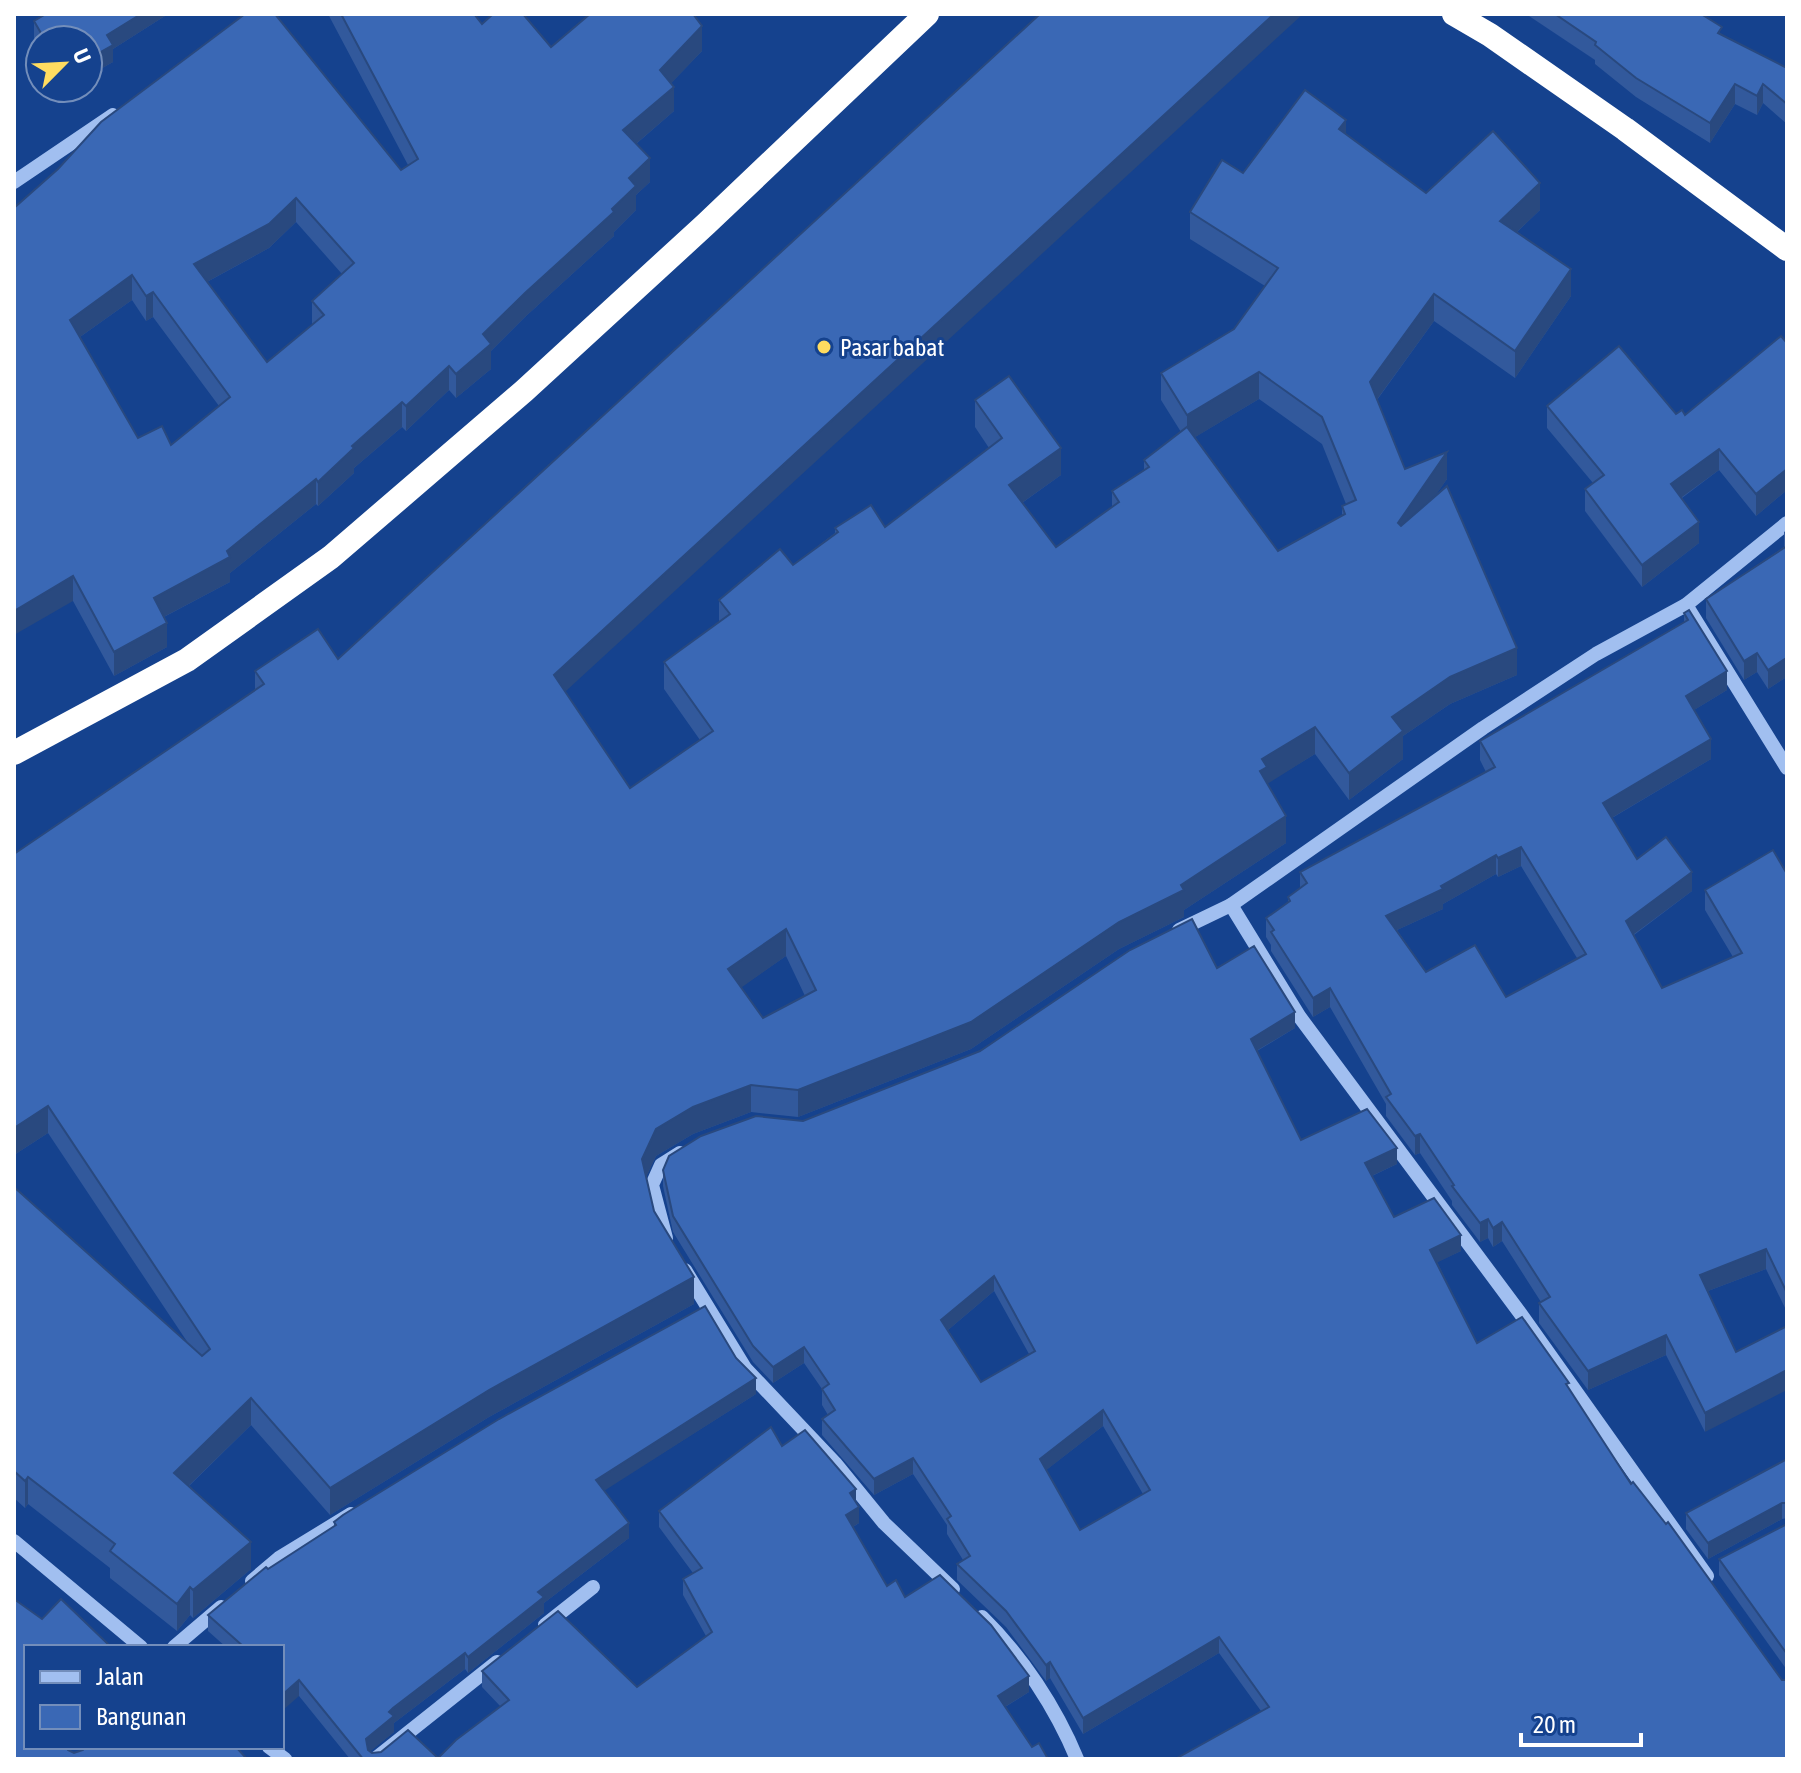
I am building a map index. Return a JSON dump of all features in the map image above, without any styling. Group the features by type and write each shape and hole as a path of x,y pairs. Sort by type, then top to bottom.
{"highway":[{"path":"14,753 187,660 331,557 524,391 927,14"},
{"path":"1454,14 1490,35 1625,129 1787,249"}],"street":[{"path":"14,182 132,103"},
{"path":"1165,937 1231,905 1558,678 1686,605 1787,523"},
{"path":"1686,605 1787,768"},
{"path":"1231,905 1299,1016 1520,1313 1713,1585"},
{"path":"697,1143 661,1165 652,1185 664,1236 701,1311 745,1368 835,1463 884,1523 965,1601"},
{"path":"176,1645 279,1558 360,1509"},
{"path":"14,1541 139,1645"},
{"path":"1704,1572 1718,1565"},
{"path":"532,1634 593,1587"},
{"path":"976,1612 999,1634 1040,1690 1077,1759"},
{"path":"375,1759 508,1654"}],"building":[{"path":"46,14 141,14 107,35 113,45 104,50 104,24 36,24 34,21"},
{"path":"245,14 275,14 401,170 418,159 341,14 474,14 482,24 493,14 523,14 551,47 590,14 693,14 702,26 660,70 674,87 623,130 650,158 629,178 636,186 612,209 614,212 483,334 491,344 456,374 449,366 406,406 402,402 352,446 354,448 318,482 316,479 227,551 230,557 154,598 167,623 114,652 73,576 14,611 14,208 58,169 101,122","holes":["296,198 354,263 312,301 324,315 267,362 194,264 269,224","132,275 146,296 153,292 230,397 171,445 162,426 138,438 70,320"]},
{"path":"1040,14 1274,14 554,675 630,788 713,731 664,662 730,614 719,600 780,549 793,565 838,532 835,528 871,505 885,527 1002,438 975,400 1009,376 1061,448 1009,485 1056,547 1119,502 1112,491 1149,467 1144,460 1187,427 1278,551 1345,514 1342,506 1356,500 1322,417 1259,372 1187,415 1161,373 1234,329 1278,268 1190,212 1222,160 1243,173 1305,90 1346,120 1339,129 1426,193 1493,131 1540,183 1500,221 1571,269 1515,351 1434,294 1370,382 1405,469 1447,452 1398,523 1401,526 1447,486 1517,648 1450,677 1392,717 1403,731 1349,773 1315,727 1262,759 1267,767 1260,771 1286,816 1181,885 1184,890 1119,922 971,1022 798,1090 751,1085 693,1107 656,1129 642,1159 654,1211 694,1277 489,1390 330,1488 251,1398 174,1473 251,1542 193,1590 190,1587 177,1604 110,1551 115,1544 28,1477 25,1481 14,1471 14,1187 202,1356 210,1349 48,1106 14,1128 14,854 264,684 255,671 318,629 338,659","holes":["786,929 816,990 763,1018 728,969"]},
{"path":"1555,14 1701,14 1722,27 1718,33 1787,68 1787,104 1763,84 1757,96 1735,84 1710,123 1636,78 1595,45 1596,42"},
{"path":"1781,336 1787,343 1787,469 1756,494 1719,449 1671,484 1699,522 1642,565 1585,489 1604,475 1547,406 1619,346 1676,414 1682,410 1685,415"},
{"path":"1787,546 1787,662 1785,659 1768,670 1757,653 1744,661 1706,599"},
{"path":"1689,610 1727,671 1686,696 1711,739 1603,803 1637,859 1666,837 1692,872 1626,921 1662,988 1742,953 1705,890 1773,850 1787,874 1787,1293 1766,1249 1700,1275 1736,1352 1787,1326 1787,1370 1705,1413 1666,1335 1588,1371 1539,1303 1550,1297 1502,1222 1493,1228 1488,1219 1480,1223 1452,1186 1420,1134 1415,1136 1386,1097 1391,1094 1330,988 1313,998 1271,932 1274,930 1266,918 1290,901 1288,897 1307,883 1300,872 1495,767 1480,741 1688,620 1684,613","holes":["1521,847 1586,954 1506,997 1475,945 1426,972 1386,916 1443,889 1441,886 1496,855 1498,858"]},
{"path":"1192,919 1217,968 1254,946 1295,1012 1251,1039 1301,1140 1367,1109 1397,1148 1365,1163 1394,1217 1434,1198 1461,1235 1430,1250 1477,1343 1522,1317 1569,1383 1566,1384 1631,1484 1633,1482 1666,1524 1668,1522 1782,1680 1787,1680 1787,1759 1175,1759 1269,1707 1219,1637 1083,1718 1050,1662 1046,1665 1006,1611 957,1564 970,1556 947,1519 951,1516 913,1458 874,1479 822,1419 835,1410 822,1389 829,1384 804,1347 773,1367 753,1346 673,1216 663,1170 669,1156 701,1136 756,1116 803,1121 980,1051 1130,950","holes":["994,1276 1035,1351 981,1382 941,1320","1103,1410 1150,1490 1080,1530 1040,1459"]},
{"path":"705,1306 736,1358 756,1378 596,1480 629,1523 538,1592 544,1597 468,1657 465,1653 393,1708 389,1712 394,1716 366,1739 368,1750 372,1753 381,1752 408,1730 438,1758 456,1740 509,1700 482,1671 558,1611 637,1687 712,1632 683,1579 702,1568 659,1511 771,1427 782,1446 805,1430 856,1489 850,1493 859,1507 846,1515 887,1586 896,1580 905,1597 940,1575 991,1625 1029,1676 998,1696 1032,1747 1039,1743 1048,1759 363,1759 299,1680 284,1693 284,1645 242,1645 208,1615 266,1567 268,1569 336,1525 334,1522 343,1515 499,1419"},
{"path":"1787,1459 1787,1503 1708,1543 1686,1513"},
{"path":"1787,1524 1787,1654 1719,1559"},
{"path":"14,1599 42,1619 61,1599 109,1645 24,1645 24,1749 68,1749 74,1753 84,1749 238,1749 247,1759 14,1759"}],"place":[{"name":"Pasar babat","path":"824,347"}]}
